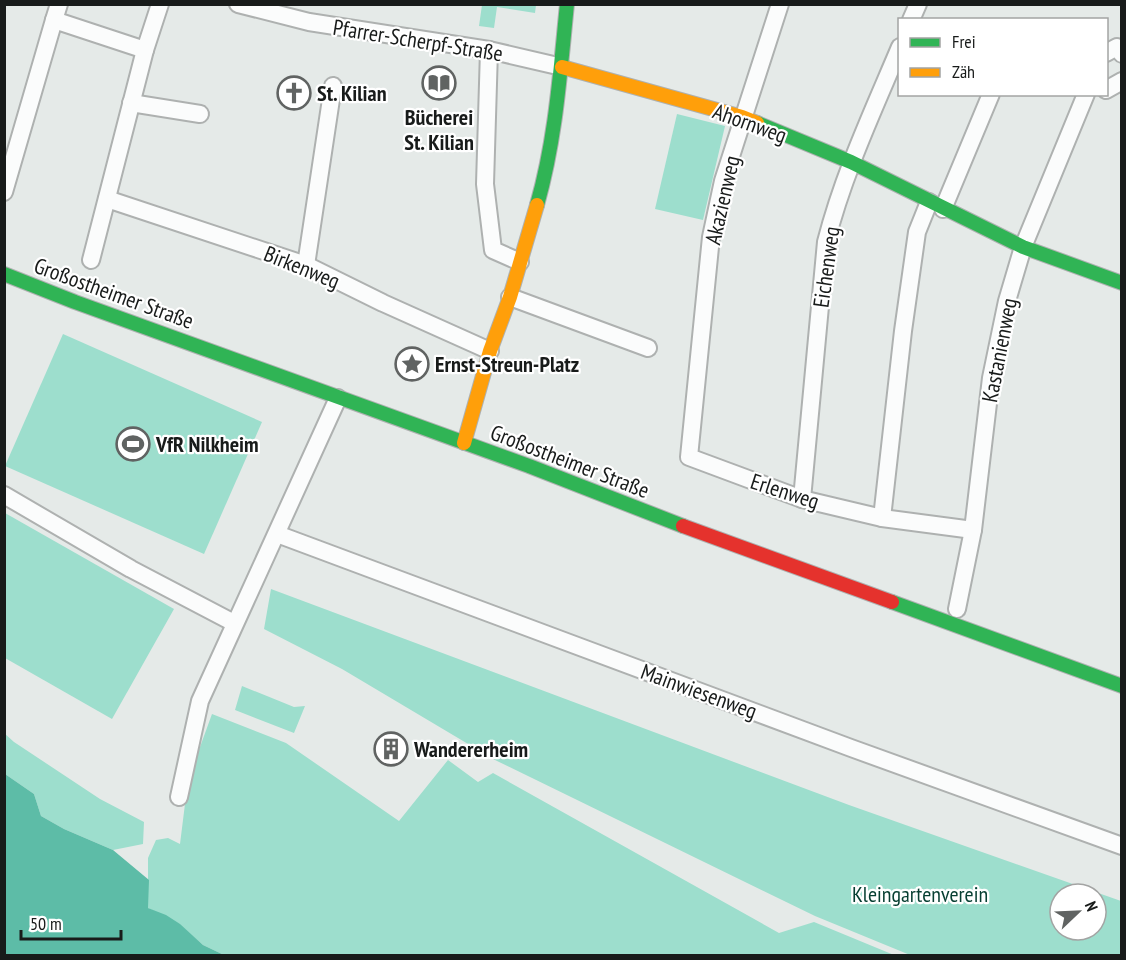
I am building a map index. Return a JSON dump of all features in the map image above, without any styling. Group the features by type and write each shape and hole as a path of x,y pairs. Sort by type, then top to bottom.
{"main road":[{"path":"464,443 490,351 510,297 546,174 555,129 567,4"},
{"name":"Ahornweg","path":"562,67 742,117 851,162 1023,247 1122,283"},
{"name":"Großostheimer Straße","path":"4,274 464,443 687,528 1122,686"}],"street":[{"path":"91,260 145,50 160,4"},
{"name":"Pfarrer-Scherpf-Straße","path":"238,4 309,22 489,50 562,67"},
{"name":"Akazienweg","path":"698,367 711,237 723,182 780,4"},
{"path":"912,18 918,4"},
{"path":"4,192 56,12 145,50"},
{"path":"489,50 485,184 493,250 520,262"},
{"name":"Eichenweg","path":"802,499 826,242 851,162 898,52"},
{"path":"1108,89 1122,81"},
{"path":"306,265 333,86"},
{"path":"882,518 903,331 917,232 936,205 990,96"},
{"name":"Kastanienweg","path":"957,609 973,530 991,378 1007,301 1023,247 1089,97"},
{"path":"131,103 200,114"},
{"name":"Birkenweg","path":"107,199 306,265 383,303 490,351"},
{"path":"510,297 648,348"},
{"name":"Erlenweg","path":"698,367 689,457 802,499 882,518 973,530"},
{"path":"179,797 201,701 234,623 338,398"},
{"path":"4,495 131,569 234,623"},
{"name":"Mainwiesenweg","path":"277,534 840,744 1122,846"}],"green space":[{"path":"482,4 536,5 535,13 497,7 494,28 479,26"},
{"path":"677,114 725,126 703,220 655,209"},
{"name":"VfR Nilkheim","path":"63,334 262,422 204,554 5,466"},
{"path":"5,513 174,609 112,719 5,658"},
{"name":"Kleingartenverein","path":"271,589 849,805 1067,882 1048,882 1048,942 1108,942 1108,896 1121,901 1121,955 910,955 815,916 495,760 342,669 264,629"},
{"path":"242,686 294,707 305,706 294,733 235,710"},
{"path":"212,714 286,743 399,821 448,760 478,782 493,773 779,933 814,922 894,955 224,955 203,945 179,924 148,908 148,858 156,840 168,838 180,844 188,780"},
{"path":"4,733 100,799 144,822 143,844 113,850 64,829 41,816 34,794 5,774"}],"shaded area":[{"path":"5,774 34,794 41,816 64,829 113,850 149,880 148,908 166,915 180,924 203,945 224,955 5,955"}],"traffic: fast":[{"path":"537,205 553,130 567,4"},
{"path":"757,123 851,162 1023,247 1122,283"},
{"path":"4,274 75,302 529,466 683,526"},
{"path":"892,602 1122,686"}],"traffic: slow":[{"path":"562,67 757,123"},
{"path":"464,443 490,351 510,297 537,205"}],"traffic: jam":[{"path":"683,526 892,602"}],"place":[{"name":"Bücherei St. Kilian","path":"439,83"},
{"name":"St. Kilian","path":"294,93"},
{"name":"Ernst-Streun-Platz","path":"412,364"},
{"name":"VfR Nilkheim","path":"133,444"},
{"name":"Wandererheim","path":"391,749"}]}
